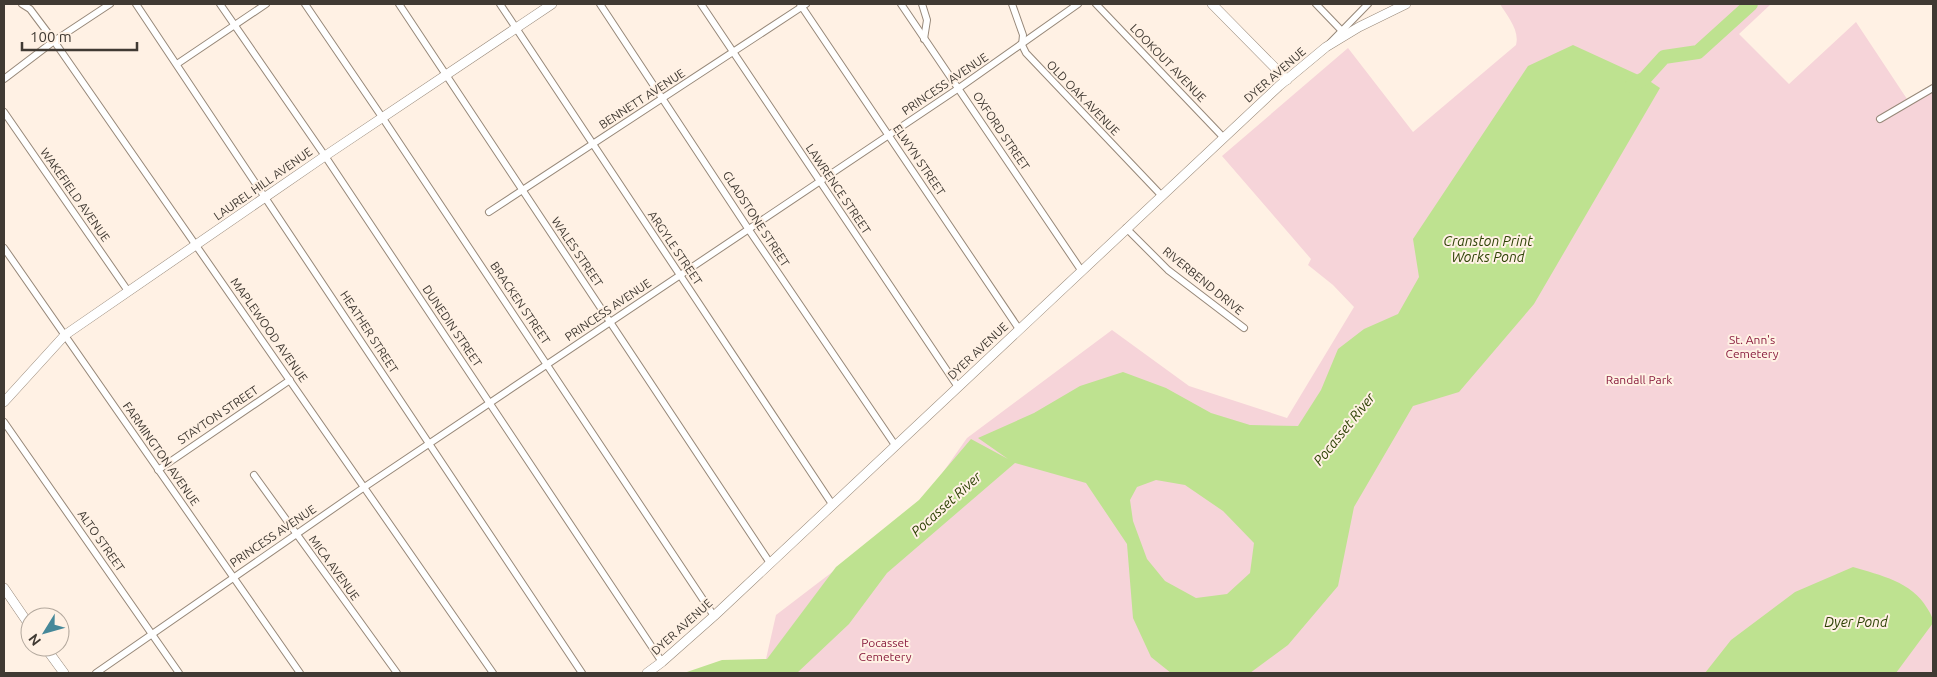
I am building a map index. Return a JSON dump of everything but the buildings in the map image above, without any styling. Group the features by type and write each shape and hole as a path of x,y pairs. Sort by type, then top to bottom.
{"main road":[{"name":"LAUREL HILL AVENUE","path":"4,402 65,335 382,117 552,4"},
{"path":"1212,4 1287,80"},
{"name":"DYER AVENUE","path":"647,673 714,616 1161,194 1287,80 1326,47 1359,27 1406,4"},
{"path":"4,588 20,611"},
{"path":"52,657 64,673"}],"street":[{"name":"MAPLEWOOD AVENUE","path":"22,4 30,9 54,42 493,673"},
{"path":"4,79 110,4"},
{"name":"HEATHER STREET","path":"136,4 582,673"},
{"name":"DUNEDIN STREET","path":"220,4 325,156 662,662"},
{"path":"177,64 266,4"},
{"name":"BRACKEN STREET","path":"305,4 714,616"},
{"name":"WALES STREET","path":"399,4 770,563"},
{"name":"ARGYLE STREET","path":"500,4 832,504"},
{"name":"GLADSTONE STREET","path":"600,4 749,230 895,445"},
{"name":"LAWRENCE STREET","path":"701,4 958,387"},
{"name":"OXFORD STREET","path":"901,4 1081,270"},
{"path":"922,4 927,20 924,39"},
{"name":"OLD OAK AVENUE","path":"1012,4 1023,35 1022,44 1026,53 1161,194"},
{"name":"PRINCESS AVENUE","path":"96,673 363,488 821,182 1078,4"},
{"name":"LOOKOUT AVENUE","path":"1096,4 1223,137"},
{"path":"1316,4 1341,30"},
{"name":"DYER AVENUE","path":"1326,47 1368,4"},
{"name":"BENNETT AVENUE","path":"488,212 734,53 802,5"},
{"name":"ELWYN STREET","path":"802,5 1019,329"},
{"path":"1880,120 1933,88"},
{"name":"WAKEFIELD AVENUE","path":"4,112 128,291"},
{"name":"RIVERBEND DRIVE","path":"1126,228 1168,270 1244,328"},
{"name":"FARMINGTON AVENUE","path":"4,248 300,673"},
{"name":"STAYTON STREET","path":"158,470 290,380"},
{"name":"ALTO STREET","path":"4,422 179,673"},
{"name":"MICA AVENUE","path":"254,475 397,673"}],"green space":[{"name":"Randall Park","path":"1500,4 1771,4 1739,34 1789,84 1856,22 1909,102 1933,88 1933,673 689,673 766,659 776,615 920,505 967,438 1112,330 1189,386 1287,418 1354,307 1333,285 1308,265 1311,259 1222,156 1348,48 1413,132 1516,45 1515,29"}],"water":[{"name":"Cranston Print Works Pond","path":"1573,45 1645,78 1660,88 1534,304 1459,392 1413,406 1354,507 1338,586 1288,645 1250,673 1171,673 1151,657 1133,618 1127,544 1086,483 1015,463 887,573 849,624 797,673 684,673 722,660 767,659 836,567 919,500 971,439 1008,459 978,438 1034,413 1080,386 1123,372 1166,388 1211,413 1250,425 1298,426 1321,390 1338,349 1364,329 1398,314 1419,277 1413,239 1528,66","holes":["1156,480 1185,485 1223,511 1254,543 1250,573 1227,594 1196,598 1165,581 1147,559 1133,521 1130,500 1137,487"]},
{"name":"Dyer Pond","path":"1853,567 1904,586 1921,599 1932,617 1933,623 1896,673 1705,673 1731,640 1795,592"}],"waterway":[{"name":"Pocasset River","path":"1631,86 1645,78 1664,57 1698,52 1751,4"}],"park label":[{"name":"St. Ann's Cemetery","path":"1752,347"},
{"name":"Pocasset Cemetery","path":"885,650"}]}
